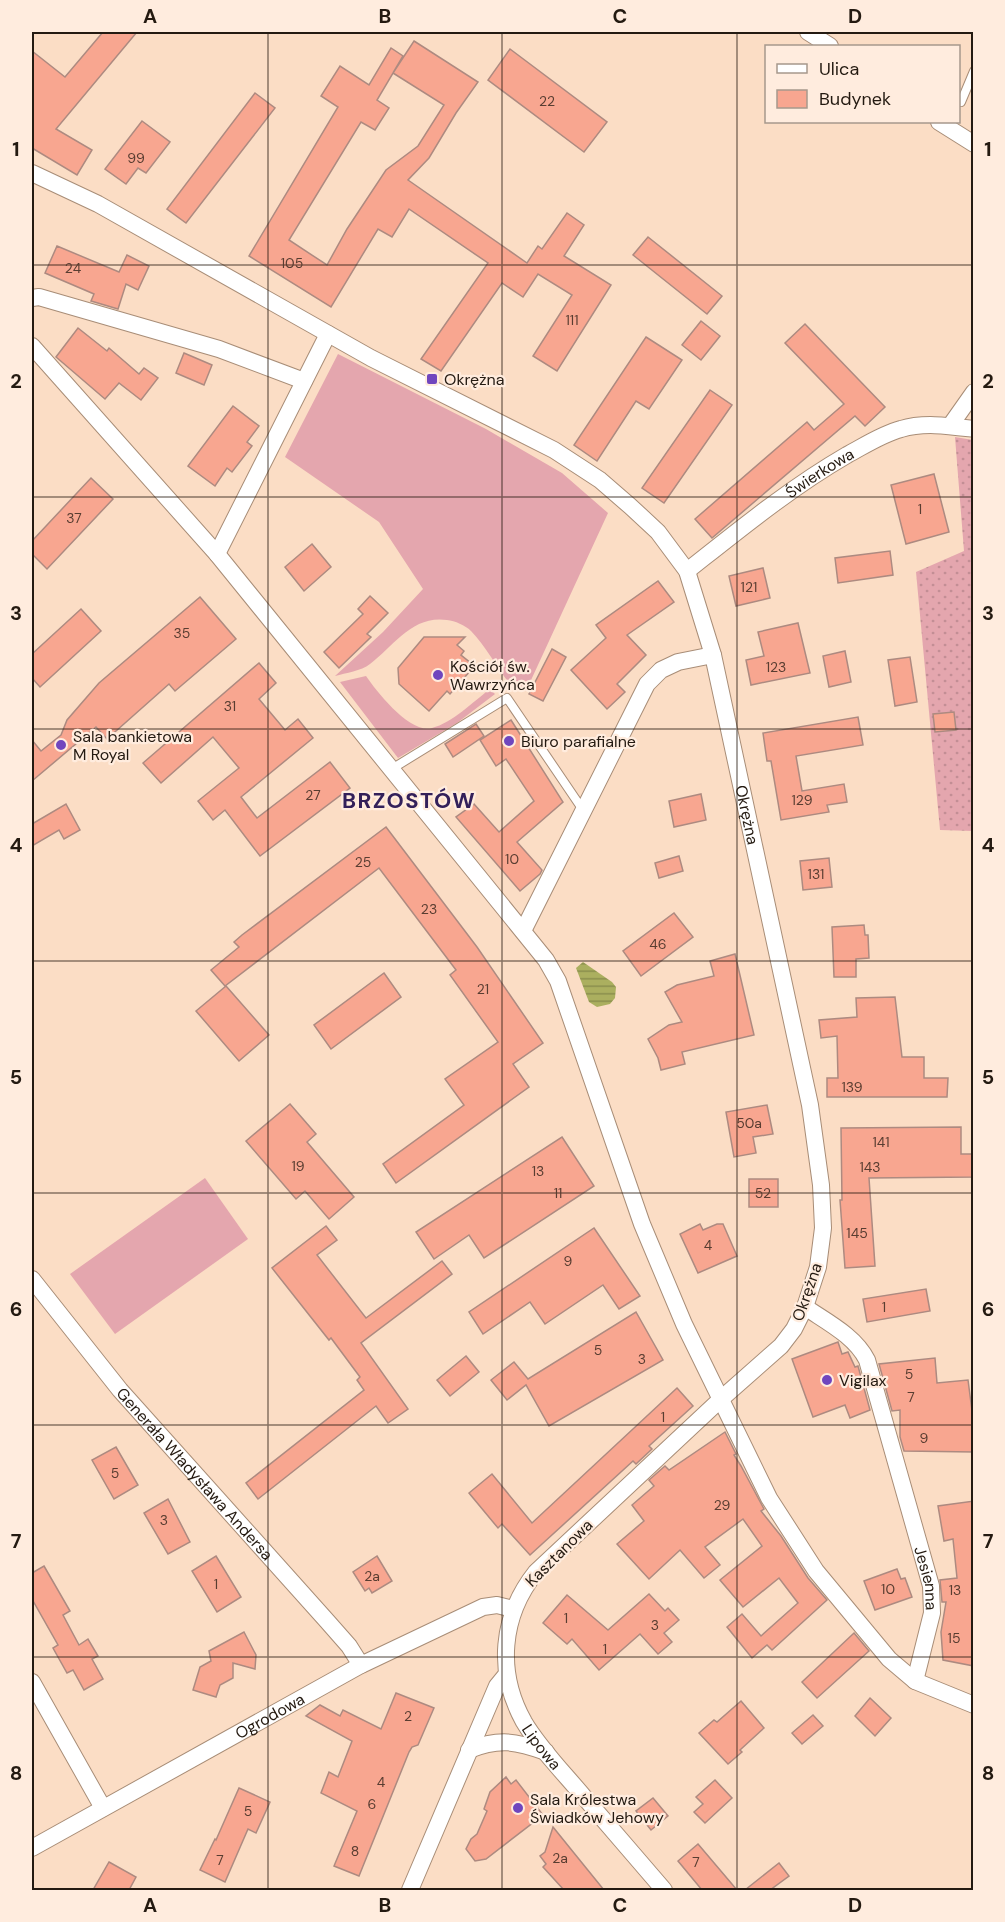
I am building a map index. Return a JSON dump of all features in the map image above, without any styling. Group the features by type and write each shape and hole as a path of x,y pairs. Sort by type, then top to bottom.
{"street":[{"path":"808,32 828,45"},
{"path":"941,123 974,144"},
{"name":"Okrężna","path":"32,172 98,204 380,363 554,450 600,480 658,532 687,571 713,655 810,1105 821,1185 823,1228 818,1267 805,1307 794,1329 781,1347 721,1399"},
{"path":"32,298 39,297 219,350 304,381"},
{"path":"217,554 328,334"},
{"path":"32,346 217,554 546,960 558,981 642,1224 684,1324 769,1498 816,1570 889,1659 915,1681 974,1705"},
{"path":"950,426 974,392"},
{"name":"Świerkowa","path":"687,571 773,504 830,465 862,447 901,429 930,425 974,429"},
{"path":"523,931 647,684 661,670 678,662 713,655"},
{"name":"Generała Władysława Andersa","path":"32,1279 37,1297 327,1621 349,1646 361,1665"},
{"name":"Jesienna","path":"805,1307 853,1341 862,1350 867,1360 931,1586 932,1613 915,1681"},
{"name":"Kasztanowa","path":"506,1675 506,1646 513,1609 523,1588 536,1572 721,1399"},
{"name":"Ogrodowa","path":"32,1848 361,1665 483,1607 497,1605 513,1609"},
{"path":"410,1890 497,1686 506,1675"},
{"name":"Lipowa","path":"506,1675 525,1722 546,1752 664,1890"},
{"path":"32,1682 103,1808"},
{"path":"469,1749 501,1741 530,1746 546,1752"}],"lane":[{"path":"961,102 974,71"},
{"path":"390,770 507,698 583,811"}],"shaded area":[{"path":"338,354 486,429 562,473 608,513 526,691 515,680 510,684 471,631 447,620 424,622 414,627 366,666 335,676 383,632 423,589 379,522 285,457"},
{"path":"955,437 973,440 973,831 940,830 916,572 964,551"},
{"path":"366,676 395,710 414,725 423,728 432,728 447,721 490,689 495,694 457,723 398,758 340,682"},
{"path":"583,962 616,987 615,998 610,1004 597,1007 589,1002 576,968"},
{"path":"205,1178 248,1239 115,1334 70,1274"}],"building":[{"path":"103,32 137,32 56,129 92,150 77,175 32,148 32,51 65,77"},
{"path":"414,41 478,82 429,158 408,180 527,263 538,246 542,249 567,213 584,225 564,256 611,285 557,371 533,356 572,295 538,274 523,297 502,283 441,371 421,359 488,263 409,209 392,237 378,229 331,307 249,256 338,107 321,96 340,66 369,85 391,48 403,56 393,73","holes":["393,73 444,105 418,146 386,170 347,229 327,265 289,240 361,122 375,130 389,108 377,100"]},
{"path":"510,49 607,122 584,152 488,80"},
{"path":"255,93 275,108 186,223 167,209"},
{"path":"142,121 170,142 146,173 138,168 126,184 105,169"},
{"path":"648,237 722,296 707,314 633,255"},
{"path":"57,246 119,272 127,255 149,266 138,290 126,284 118,309 91,301 94,294 45,273"},
{"path":"701,321 720,336 701,360 682,345"},
{"path":"805,324 885,407 865,426 855,416 712,538 695,519 807,422 814,430 844,404 785,343"},
{"path":"78,328 107,351 109,348 139,374 144,368 158,378 141,400 119,383 105,399 56,357"},
{"path":"646,337 682,360 649,409 636,401 597,461 574,445"},
{"path":"184,353 212,365 204,385 176,373"},
{"path":"710,390 732,405 664,503 642,488"},
{"path":"233,406 259,426 247,442 252,446 232,472 227,468 215,486 188,466"},
{"path":"934,474 949,532 906,544 891,485"},
{"path":"91,478 113,499 47,569 32,554 32,541"},
{"path":"312,544 331,567 304,591 285,567"},
{"path":"890,551 893,575 838,583 835,558"},
{"path":"763,568 770,598 736,606 729,576"},
{"path":"658,581 674,602 627,635 646,655 617,684 625,692 607,709 571,670 606,638 596,625"},
{"path":"370,596 388,613 367,634 371,637 339,668 324,652 363,614 358,609"},
{"path":"200,597 236,639 175,691 169,684 107,739 96,727 32,781 32,740 41,751 61,735 67,720 99,683"},
{"path":"81,609 101,631 40,687 32,678 32,654"},
{"path":"798,623 810,673 751,685 746,660 764,656 758,632"},
{"name":"Kościół św. Wawrzyńca","path":"424,637 465,637 457,645 464,651 461,655 472,664 469,668 471,670 450,694 447,691 429,711 399,684 398,668"},
{"path":"552,649 566,657 543,701 529,694"},
{"path":"845,651 851,682 829,687 823,656"},
{"path":"910,657 917,702 895,706 888,660"},
{"path":"259,663 276,683 259,699 285,730 298,719 313,738 241,797 257,818 330,762 350,788 260,856 225,810 213,820 198,801 239,768 213,737 161,783 143,763"},
{"path":"954,712 956,730 935,732 933,714"},
{"path":"858,717 863,745 796,756 802,791 844,784 847,802 827,805 829,812 781,820 771,761 767,761 763,733"},
{"path":"511,720 563,802 517,842 542,870 520,891 456,817 474,804 499,832 534,801 506,759 496,766 480,740"},
{"path":"476,724 484,736 453,757 445,744"},
{"path":"701,794 706,820 674,827 669,801"},
{"path":"66,804 80,830 64,839 59,830 32,846 32,824"},
{"path":"386,827 477,947 543,1043 513,1064 529,1087 396,1183 383,1164 464,1105 445,1079 498,1042 450,975 456,970 379,868 225,986 211,970 239,947 234,942 242,935"},
{"path":"679,856 683,871 659,878 655,863"},
{"path":"829,858 832,887 803,890 800,861"},
{"path":"674,913 693,937 641,976 623,951"},
{"path":"864,925 865,935 868,935 869,958 856,959 856,977 834,977 832,927"},
{"path":"735,954 754,1035 682,1052 685,1064 661,1070 658,1058 648,1039 669,1025 682,1022 665,992 677,985 714,976 710,961"},
{"path":"384,973 401,997 331,1049 314,1025"},
{"path":"226,986 269,1035 239,1061 196,1011"},
{"path":"895,997 902,1057 924,1057 924,1078 948,1078 947,1097 827,1097 827,1078 838,1078 837,1036 821,1038 819,1020 857,1017 856,998"},
{"path":"290,1104 316,1134 307,1142 354,1197 329,1219 305,1191 296,1199 246,1141"},
{"path":"767,1105 773,1134 753,1137 756,1153 734,1157 726,1112"},
{"path":"961,1127 961,1154 974,1154 974,1177 869,1178 875,1266 845,1268 840,1200 842,1200 841,1128"},
{"path":"562,1137 594,1186 484,1258 469,1235 434,1259 416,1232"},
{"path":"749,1179 778,1179 778,1207 749,1207"},
{"path":"700,1224 703,1230 723,1224 737,1256 698,1273 680,1234"},
{"path":"326,1226 337,1240 317,1255 366,1318 442,1261 452,1274 361,1343 408,1409 388,1423 376,1406 258,1499 246,1483 364,1390 357,1380 360,1377 331,1338 329,1340 272,1268"},
{"path":"594,1228 640,1296 619,1309 603,1285 545,1324 530,1302 483,1334 469,1312"},
{"path":"926,1289 930,1311 867,1322 863,1299"},
{"path":"636,1312 663,1360 549,1426 526,1385 507,1400 491,1380 514,1362 528,1379"},
{"path":"838,1342 842,1354 848,1352 855,1367 858,1366 870,1410 850,1418 845,1405 813,1417 792,1359"},
{"path":"466,1356 479,1372 450,1396 437,1380"},
{"path":"935,1358 937,1383 968,1380 974,1426 974,1452 904,1451 900,1437 900,1410 892,1411 879,1364"},
{"path":"677,1388 693,1406 649,1446 652,1449 636,1464 633,1461 530,1555 502,1524 498,1528 469,1493 492,1474 532,1523"},
{"path":"725,1432 736,1454 734,1455 764,1509 761,1511 781,1536 808,1578 827,1600 772,1650 767,1645 752,1658 727,1627 742,1614 761,1636 798,1603 779,1578 743,1607 720,1580 762,1546 743,1519 705,1547 720,1565 704,1578 680,1550 649,1579 617,1544 644,1521 632,1505 654,1486 649,1480 665,1466 669,1470"},
{"path":"116,1447 138,1485 114,1499 92,1460"},
{"path":"168,1499 190,1542 168,1554 144,1513"},
{"path":"974,1501 974,1666 943,1660 941,1632 946,1602 942,1602 940,1580 957,1578 953,1539 944,1541 938,1506"},
{"path":"216,1556 241,1597 217,1612 192,1571"},
{"path":"377,1556 392,1581 372,1593 369,1588 365,1591 353,1572"},
{"path":"44,1566 70,1611 63,1615 79,1645 88,1639 98,1656 92,1659 103,1679 84,1690 73,1670 67,1673 53,1648 58,1645 32,1599 32,1573"},
{"path":"897,1569 901,1579 905,1578 912,1597 875,1610 864,1581"},
{"path":"649,1594 665,1611 668,1608 679,1620 664,1633 672,1642 658,1654 640,1634 599,1670 572,1639 567,1644 543,1623 567,1595 608,1630"},
{"path":"244,1632 256,1655 255,1669 233,1663 233,1678 220,1685 216,1697 193,1690 200,1667 211,1661 209,1651"},
{"path":"854,1633 869,1651 817,1698 802,1682"},
{"path":"396,1693 434,1708 418,1745 412,1747 409,1752 359,1876 334,1866 357,1811 321,1793 329,1772 338,1777 352,1741 306,1716 320,1705 340,1716 343,1710 381,1729"},
{"path":"870,1698 891,1718 875,1736 855,1716"},
{"path":"741,1701 764,1728 728,1764 699,1733 714,1720 717,1722"},
{"path":"813,1715 823,1726 802,1744 792,1733"},
{"path":"506,1777 511,1784 516,1780 543,1815 486,1859 475,1861 466,1849 471,1839 477,1834 487,1811 484,1809 490,1792"},
{"path":"715,1780 732,1798 705,1823 694,1812 703,1804 696,1797"},
{"path":"239,1788 270,1802 256,1833 248,1829 225,1882 200,1870"},
{"path":"653,1798 668,1816 651,1830 636,1811"},
{"path":"553,1827 604,1890 564,1890 543,1867 546,1864 540,1856 545,1852"},
{"path":"698,1844 737,1890 702,1890 678,1861"},
{"path":"109,1862 136,1877 129,1890 93,1890"},
{"path":"779,1863 789,1876 770,1890 745,1890"}],"place":[{"name":"Okrężna","path":"432,379"},
{"name":"Kościół św. Wawrzyńca","path":"438,675"},
{"name":"Biuro parafialne","path":"509,741"},
{"name":"Sala bankietowa M Royal","path":"61,745"},
{"name":"Vigilax","path":"827,1380"},
{"name":"Sala Królestwa Świadków Jehowy","path":"518,1808"}],"district":[{"name":"BRZOSTÓW","path":"409,800"}]}
